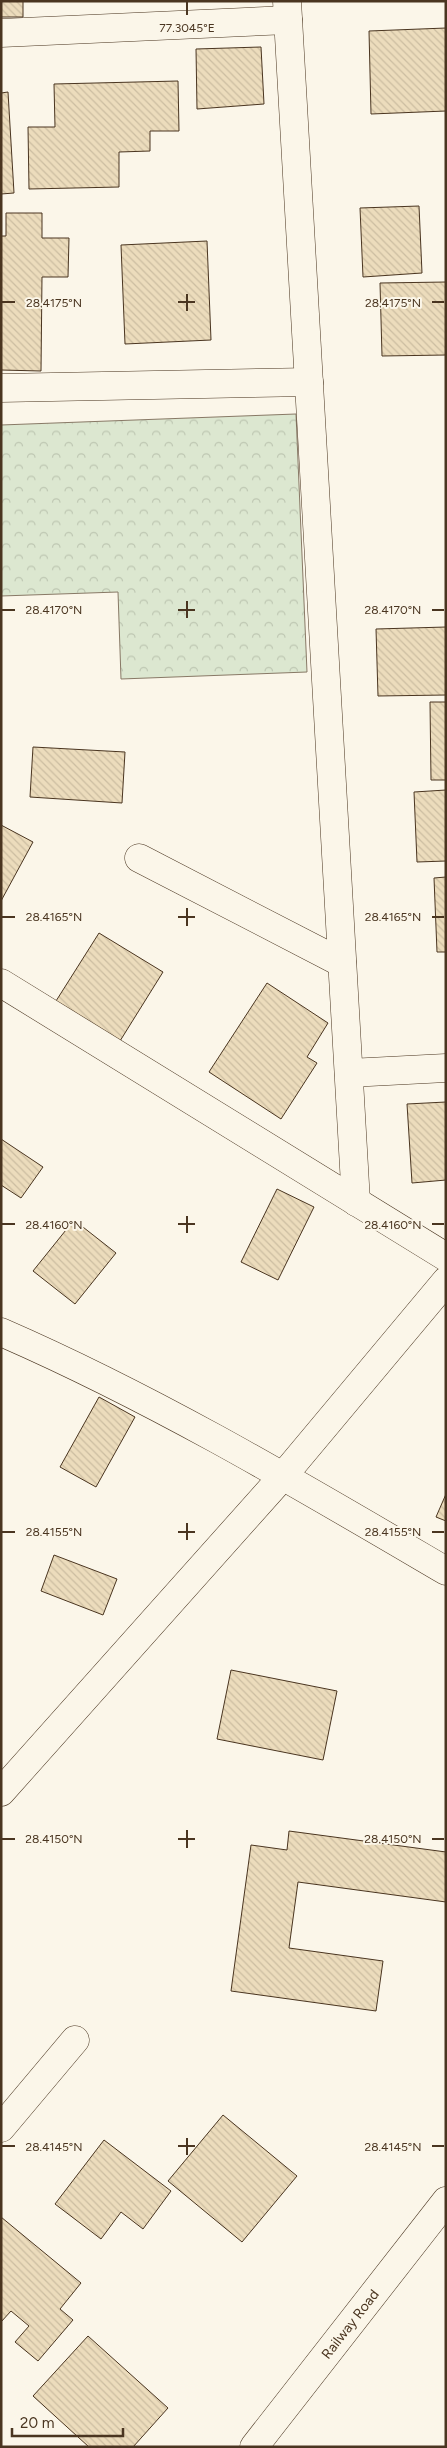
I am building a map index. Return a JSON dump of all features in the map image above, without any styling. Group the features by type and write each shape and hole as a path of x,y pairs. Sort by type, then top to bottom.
{"street":[{"path":"1,34 288,10 356,1202"},
{"path":"1,388 309,382"},
{"path":"139,858 342,963"},
{"path":"1,983 446,1257"},
{"path":"349,1072 446,1068"},
{"path":"1,1792 283,1476 446,1281"},
{"path":"1,1332 58,1357 283,1476 446,1571"},
{"path":"1,2128 75,2040"},
{"name":"Railway Road","path":"254,2447 446,2201"}],"green space":[{"path":"296,414 307,672 121,679 118,592 1,596 1,425"}],"building":[{"path":"1,1 23,1 23,17 1,17"},
{"path":"446,28 446,111 371,114 369,31"},
{"path":"261,47 264,104 197,109 196,49"},
{"path":"178,81 179,131 150,131 150,151 119,152 119,187 29,189 28,127 55,127 54,84"},
{"path":"8,92 14,193 1,194 1,93"},
{"path":"419,206 422,273 363,277 360,208"},
{"path":"6,213 42,213 42,238 69,238 68,277 42,277 41,371 1,370 1,236 6,236"},
{"path":"207,241 211,340 125,344 121,245"},
{"path":"446,282 446,355 382,356 380,283"},
{"path":"446,627 446,695 378,696 376,629"},
{"path":"430,702 446,702 446,780 431,780"},
{"path":"33,747 125,752 122,803 30,797"},
{"path":"446,790 446,861 417,862 414,792"},
{"path":"1,825 33,842 1,901"},
{"path":"446,877 446,952 437,952 434,878"},
{"path":"99,933 163,972 120,1041 56,1001"},
{"path":"267,983 328,1023 307,1057 317,1063 281,1119 209,1072"},
{"path":"446,1102 446,1180 412,1183 407,1104"},
{"path":"1,1139 43,1167 21,1198 1,1185"},
{"path":"277,1189 314,1207 278,1280 241,1262"},
{"path":"74,1220 116,1253 75,1304 33,1271"},
{"path":"99,1397 135,1417 96,1487 60,1467"},
{"path":"446,1494 446,1521 436,1517"},
{"path":"54,1555 117,1579 103,1615 41,1591"},
{"path":"231,1670 337,1691 323,1760 217,1739"},
{"path":"289,1831 446,1852 446,1902 298,1882 289,1948 383,1961 376,2011 231,1991 251,1845 287,1850"},
{"path":"223,2115 297,2176 242,2242 168,2181"},
{"path":"104,2140 171,2191 143,2229 121,2212 101,2239 55,2204"},
{"path":"1,2217 81,2283 60,2309 73,2320 38,2361 15,2342 29,2326 11,2311 1,2322"},
{"path":"88,2336 168,2408 133,2447 89,2447 33,2396"}]}
